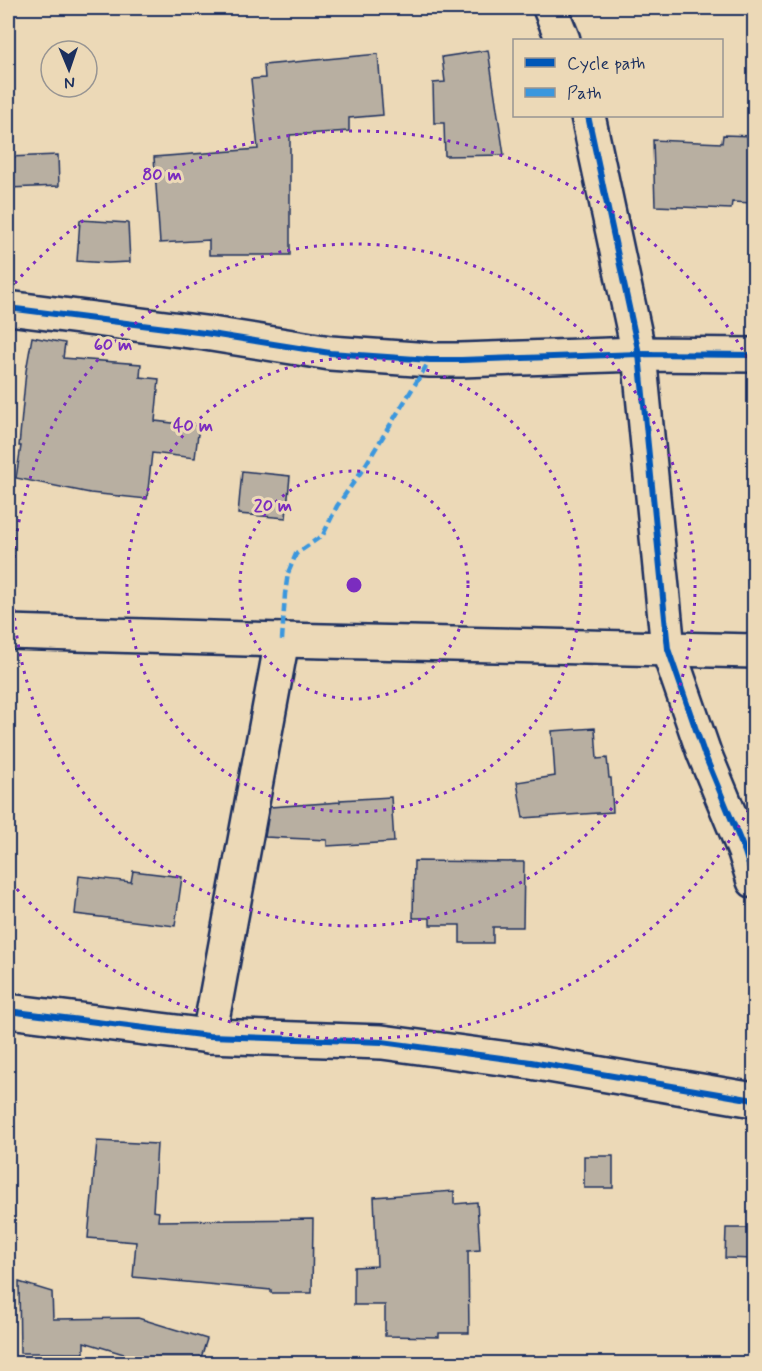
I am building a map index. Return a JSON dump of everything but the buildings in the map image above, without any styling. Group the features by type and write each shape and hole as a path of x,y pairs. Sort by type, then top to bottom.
{"street":[{"path":"550,8 563,39"},
{"path":"588,117 639,354 668,649 704,753 745,852 754,881"},
{"path":"8,308 206,333 330,353 408,358 461,360 639,354 754,355"},
{"path":"8,632 754,651"},
{"path":"209,1036 282,640"},
{"path":"8,1011 209,1036 382,1042 531,1062 754,1100"}],"marked path":[{"path":"282,640 288,573 296,554 323,535 337,506 363,469 430,360"}],"cycle path":[{"path":"588,117 639,354 668,649 704,753 745,852 754,881"},
{"path":"8,308 205,333 330,353 430,360 639,354 754,355"},
{"path":"8,1011 209,1036 382,1042 531,1062 754,1100"}]}
